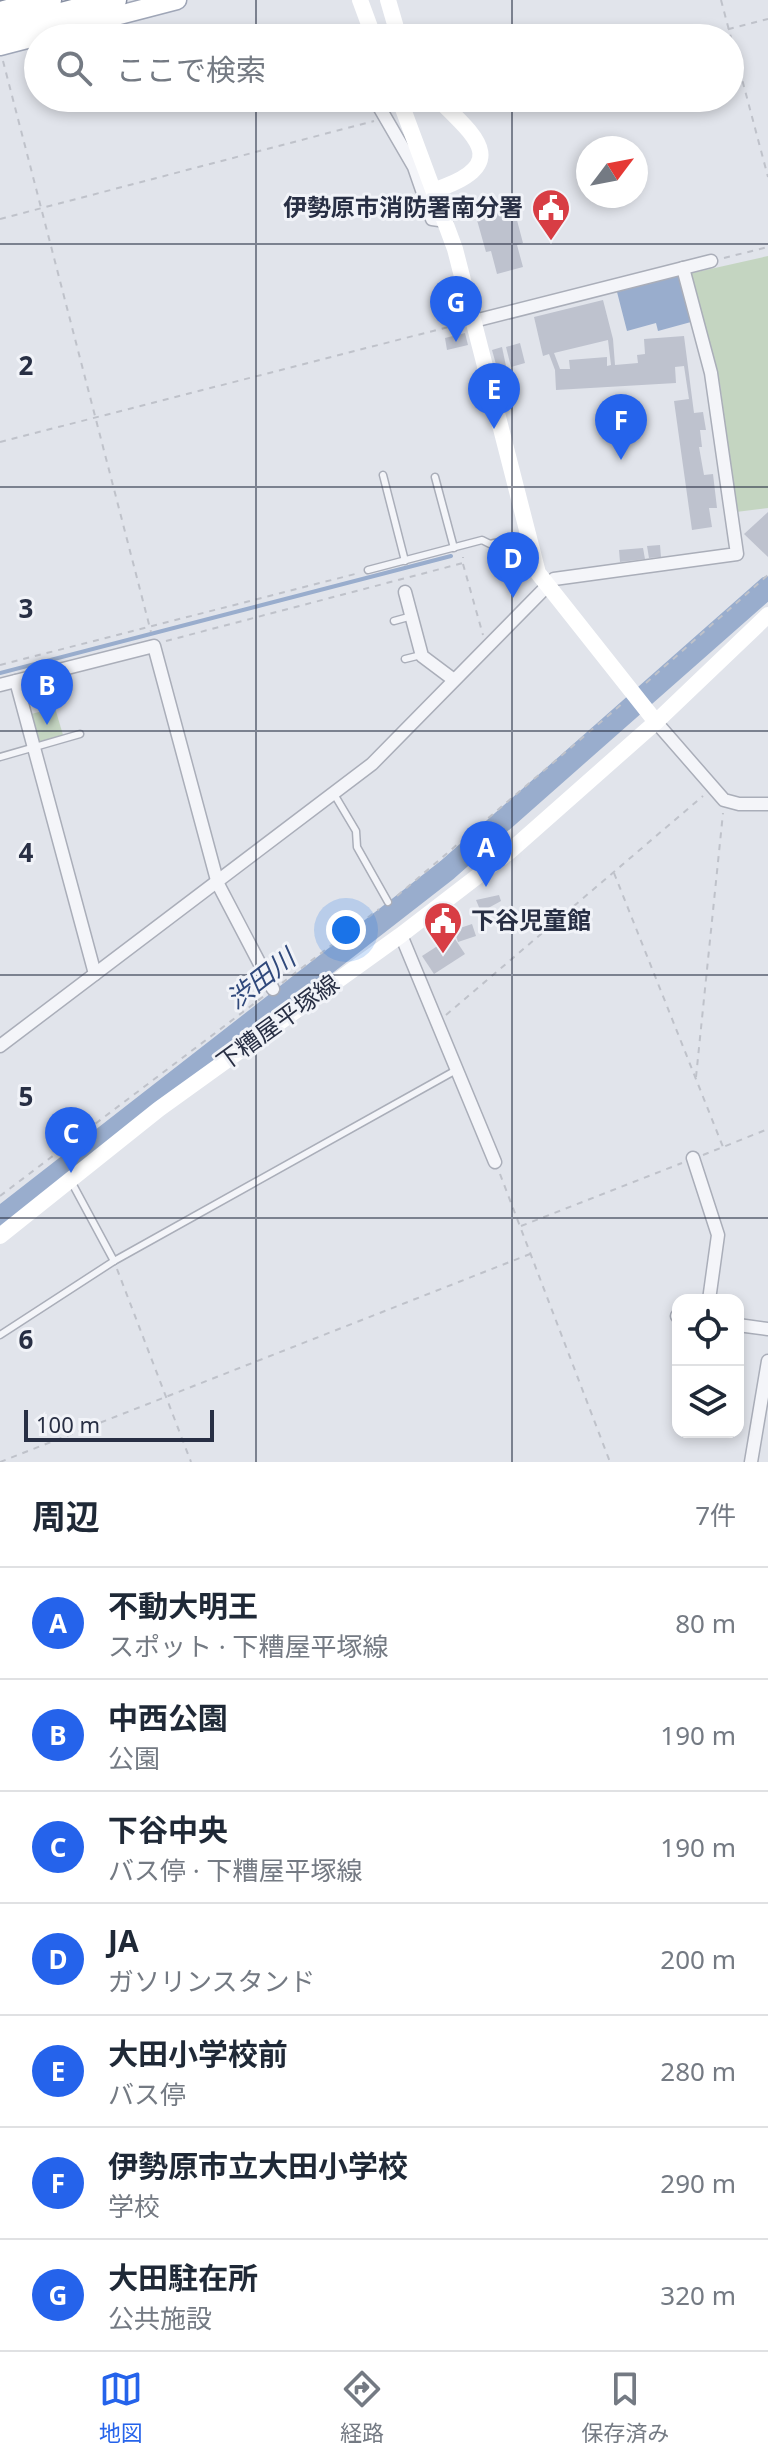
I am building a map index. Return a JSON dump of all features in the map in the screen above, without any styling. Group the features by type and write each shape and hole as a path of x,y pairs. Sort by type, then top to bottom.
{"highway":[{"path":"0,13 50,0"},
{"path":"0,30 115,0"}],"main road":[{"path":"87,24 177,0"},
{"path":"360,0 369,24"},
{"path":"388,0 393,24"},
{"path":"0,47 24,41"},
{"path":"404,112 446,221 545,586 651,717"},
{"path":"435,190 470,176 476,167 479,152 474,133 452,112"},
{"name":"下糟屋平塚線","path":"0,1236 70,1179 291,1012 401,935 509,852 651,717 768,615"}],"street":[{"path":"383,112 414,167 432,219 446,221"},
{"path":"474,321 711,261"},
{"path":"0,1046 218,884 372,764 554,579 737,554 711,373 683,268"},
{"path":"405,592 422,655 454,680"},
{"path":"0,685 154,646 218,884 273,989"},
{"path":"16,681 95,974"},
{"path":"651,717 724,800 739,804 768,804"},
{"path":"401,935 495,1162"},
{"path":"693,1158 718,1235 710,1294"},
{"path":"744,1326 768,1329"},
{"path":"751,1462 768,1361"}],"lane":[{"path":"383,475 405,561"},
{"path":"435,477 457,547"},
{"path":"368,570 457,547 529,535"},
{"path":"394,621 412,616"},
{"path":"405,659 422,655"},
{"path":"0,757 80,734"},
{"path":"334,794 356,831 357,847 388,902"},
{"path":"0,1335 114,1261 458,1069"},
{"path":"70,1179 114,1261"}],"path":[{"path":"721,0 727,24"},
{"path":"744,25 768,19"},
{"path":"0,47 154,646 463,563"},
{"path":"744,88 768,177"},
{"path":"0,219 387,118"},
{"path":"711,261 768,247"},
{"path":"0,442 474,321"},
{"path":"457,547 486,647"},
{"path":"0,665 368,570"},
{"path":"439,1021 713,787"},
{"path":"696,1078 724,800"},
{"path":"614,872 723,1147"},
{"path":"520,1226 768,1129"},
{"path":"495,1162 610,1462"},
{"path":"0,1462 530,1254"},
{"path":"114,1261 191,1462"}],"green space":[{"path":"768,256 768,508 736,512 720,384 688,274"},
{"path":"55,708 63,735 38,742 31,714"}],"water":[{"path":"679,275 691,322 658,331 656,323 627,331 617,292"}],"building":[{"path":"513,205 523,243 517,245 523,267 497,274 491,251 486,252 475,213"},
{"path":"603,300 613,339 615,365 638,363 637,355 645,354 644,339 684,336 694,413 703,412 706,430 700,430 702,447 699,447 704,475 713,474 717,508 709,508 712,527 692,530 674,401 689,399 684,366 675,367 676,383 556,390 555,370 549,354 543,356 534,317","holes":["608,340 611,365 607,366 607,357 569,360 570,369 560,369 554,353"]},
{"path":"465,333 468,345 447,350 445,338"},
{"path":"520,343 525,363 511,367 506,347"},
{"path":"502,347 506,366 497,368 492,350"},
{"path":"768,512 768,557 744,534"},
{"path":"660,545 661,557 649,558 647,546"},
{"path":"643,548 645,559 620,562 619,550"},
{"path":"499,895 501,901 481,912 476,900"},
{"path":"472,924 476,936 458,942 454,930"},
{"name":"下谷児童館","path":"453,936 465,954 434,974 422,956"}],"waterway":[{"path":"0,673 451,556"},
{"name":"渋田川","path":"0,1218 447,870 768,587"}],"place":[{"name":"伊勢原市消防署南分署","path":"551,242"},
{"name":"大田駐在所","path":"456,342"},
{"name":"大田小学校前","path":"494,429"},
{"name":"伊勢原市立大田小学校","path":"621,460"},
{"name":"JA","path":"513,598"},
{"name":"中西公園","path":"47,725"},
{"name":"不動大明王","path":"486,887"},
{"name":"下谷児童館","path":"443,955"},
{"name":"下谷中央","path":"71,1173"}]}
